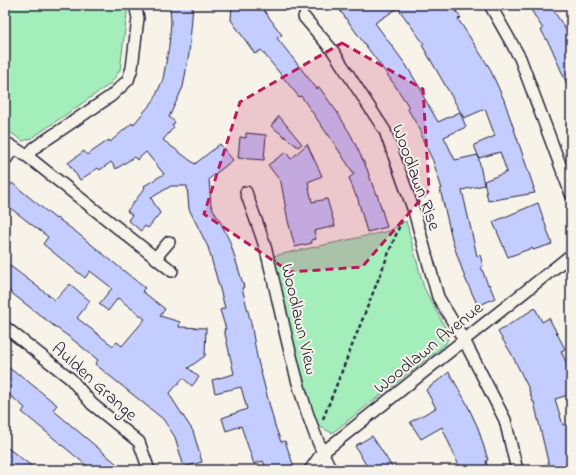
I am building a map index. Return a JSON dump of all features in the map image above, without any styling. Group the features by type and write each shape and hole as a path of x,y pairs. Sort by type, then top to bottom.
{"street":[{"path":"27,156 34,148 111,96 128,80 132,68 138,18 135,5"},
{"path":"490,5 520,58 571,194"},
{"name":"Woodlawn Rise","path":"304,17 334,51 385,131 414,211 438,297 464,340 505,420 517,470"},
{"path":"5,160 10,145 27,156 172,271"},
{"name":"Woodlawn View","path":"246,192 268,256 296,380 316,438 331,470"},
{"path":"156,258 169,242"},
{"name":"Woodlawn Avenue","path":"310,470 322,453 571,255"},
{"name":"Aulden Grange","path":"5,327 71,379 92,404 139,442 149,470"}],"path":[{"path":"316,438 404,213 414,211"}],"highlighted area":[{"path":"342,43 423,89 429,190 362,267 290,272 204,214 240,102"}],"green space":[{"path":"5,5 128,5 120,70 110,84 32,138 23,141 5,129"},
{"path":"406,221 424,288 445,327 448,339 445,345 332,433 317,425 298,361 273,256 389,231"}],"building":[{"path":"170,5 193,5 189,54 183,87 169,117 175,122 172,126 174,127 163,140 195,164 220,144 233,160 209,179 211,205 230,242 244,287 242,288 251,323 257,357 275,426 281,442 285,441 295,470 267,470 263,461 254,464 241,426 226,431 222,418 247,409 241,387 215,393 212,380 234,374 224,329 226,329 220,310 225,308 208,247 189,209 187,186 171,186 151,198 160,213 148,228 145,226 141,231 128,220 132,215 127,211 145,188 144,186 164,174 146,152 137,160 134,157 116,169 111,162 100,170 98,168 80,180 68,163 84,151 87,155 109,140 110,142 132,123 133,125 154,100 163,79 169,46 171,22"},
{"path":"232,5 260,5 282,35 277,38 317,89 319,87 337,112 351,135 367,169 376,195 377,194 387,227 367,232 357,196 349,178 354,174 301,96 299,97 261,50 255,54 231,20"},
{"path":"336,5 452,5 461,18 458,19 489,67 504,100 535,193 488,201 484,181 507,172 500,152 479,158 478,156 484,185 462,190 477,256 480,255 483,266 481,267 495,298 478,306 465,278 453,243 440,189 442,189 433,161 420,134 422,133 407,108 409,107 394,84","holes":["398,8 424,44 422,45 464,118 485,109 495,136 474,145 478,155 455,160 444,137 466,127 460,112 438,122 406,65 375,23"]},
{"path":"528,5 550,5 566,30 571,27 571,94 552,49 541,30 543,29"},
{"path":"279,116 302,144 298,147 271,126"},
{"path":"246,133 266,135 264,160 238,158 240,137 246,138"},
{"path":"307,144 322,176 308,182 312,202 327,199 335,226 314,231 316,239 311,240 312,243 295,247 288,221 281,182 268,165 286,152 291,159"},
{"path":"12,183 145,288 142,291 165,309 160,316 180,322 179,327 206,328 205,356 188,368 199,377 192,386 183,378 169,394 193,431 202,462 184,467 175,437 163,419 95,364 98,360 5,288 5,262 55,300 70,284 90,301 77,318 113,346 117,342 122,346 145,319 118,298 108,311 99,304 112,288 90,271 85,278 43,244 48,237 5,204 5,192"},
{"path":"538,203 552,244 533,250 532,248 508,257 493,222"},
{"path":"535,308 542,322 549,318 565,349 561,351 571,377 571,394 555,399 563,425 568,424 571,435 571,467 556,470 550,470 534,402 528,387 511,353 498,332"},
{"path":"5,365 19,374 57,405 53,410 124,470 82,470 86,465 22,412 25,408 5,391"},
{"path":"449,372 466,402 478,428 488,460 486,461 488,470 465,470 465,467 460,468 442,427 421,439 410,422 436,408 426,390"},
{"path":"372,436 394,470 369,470 355,446"},
{"path":"5,446 37,470 5,470"}]}
